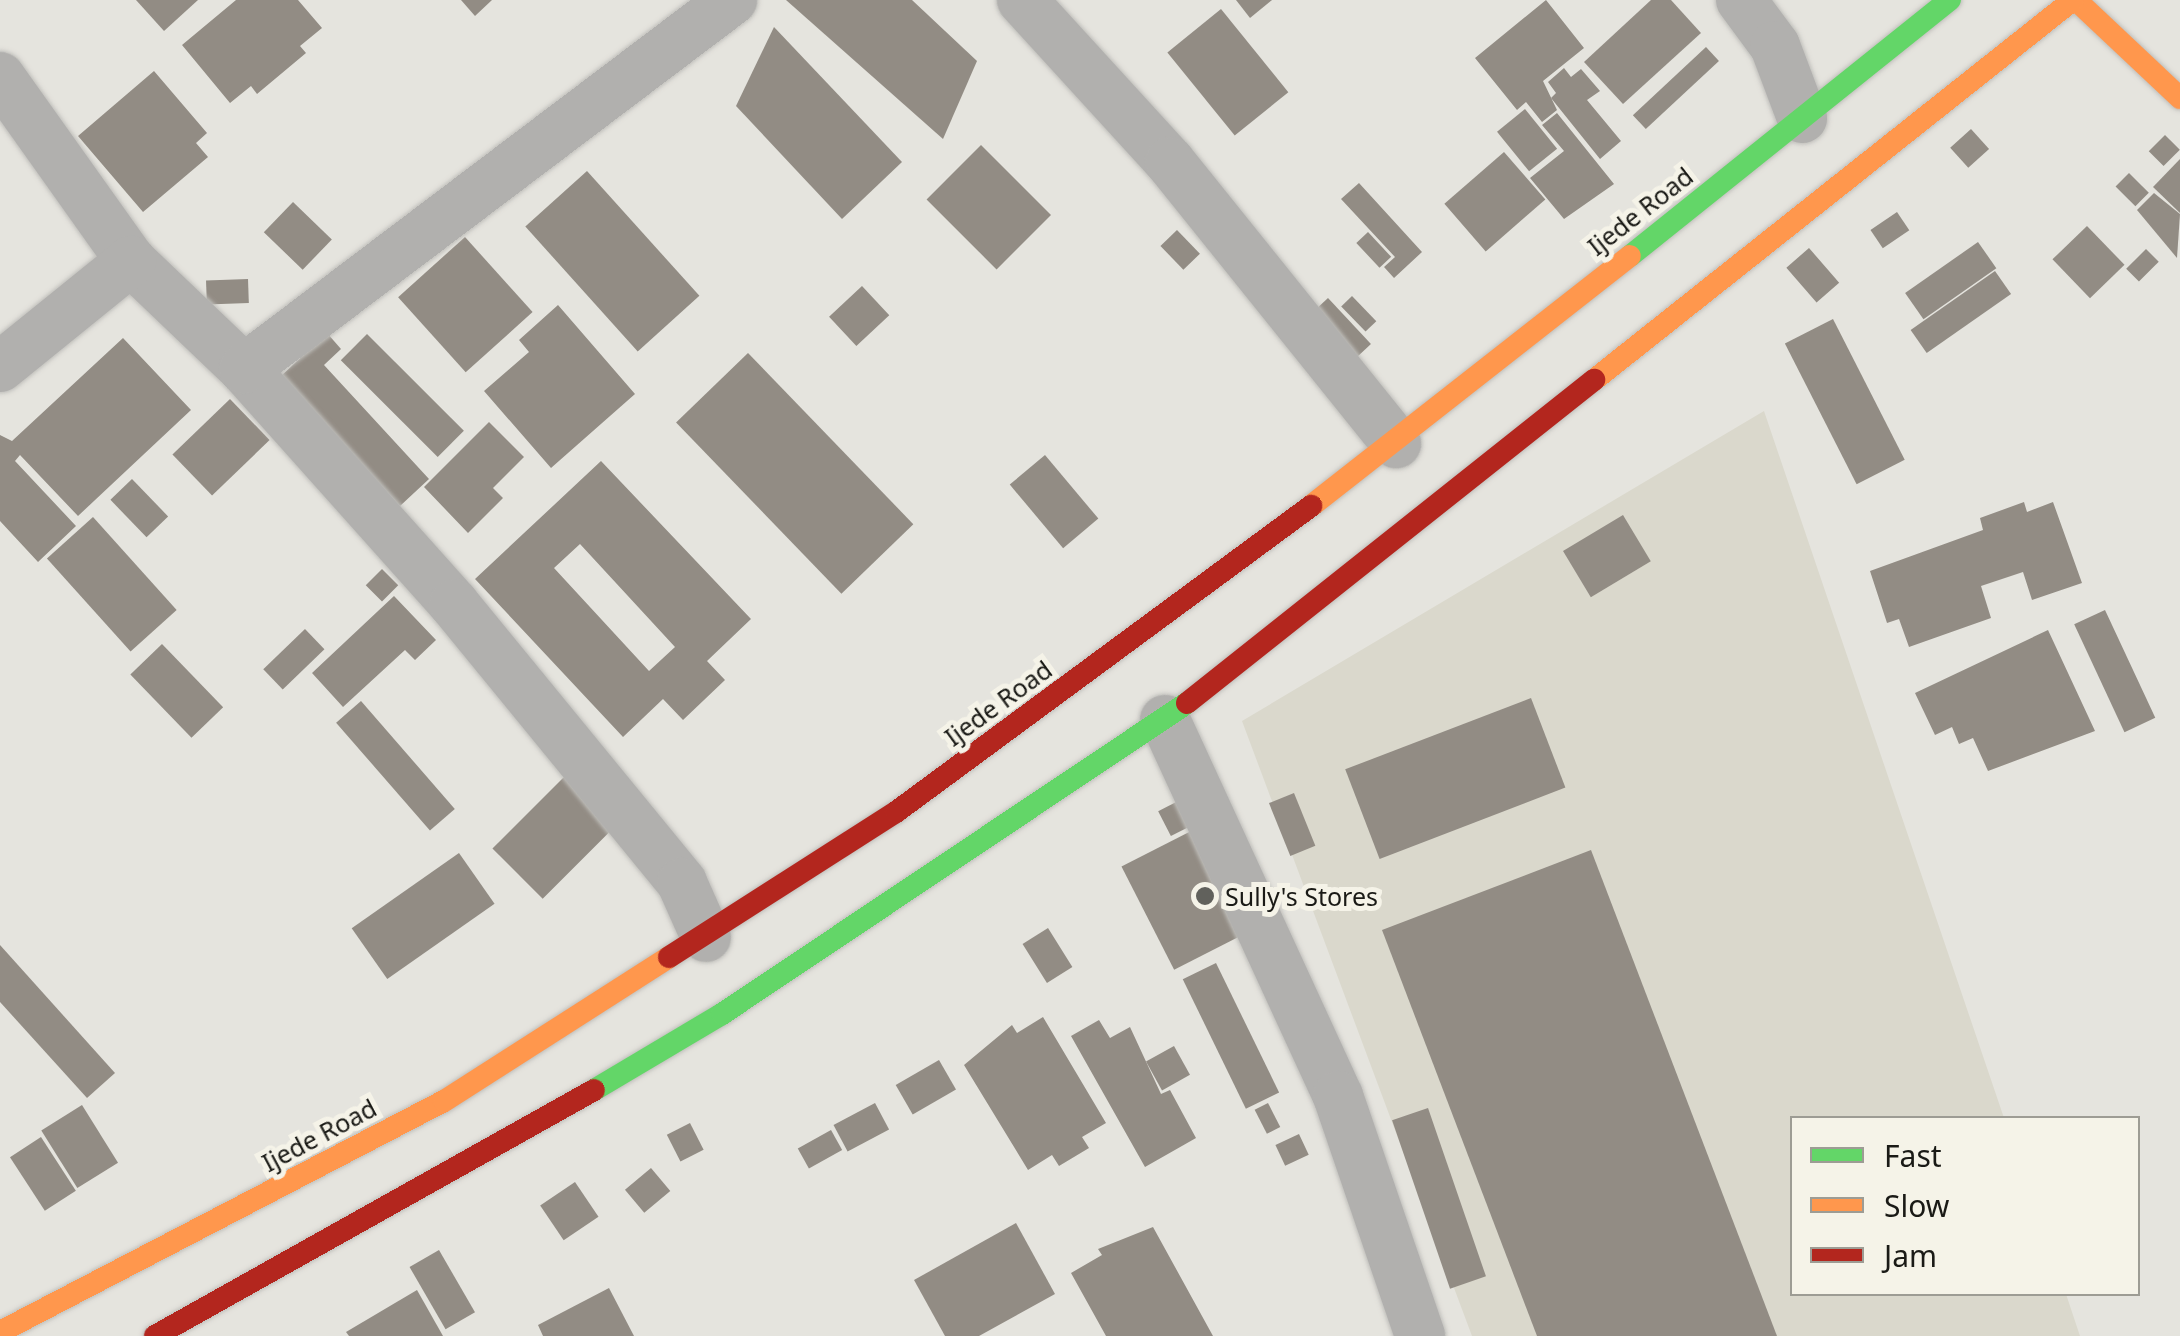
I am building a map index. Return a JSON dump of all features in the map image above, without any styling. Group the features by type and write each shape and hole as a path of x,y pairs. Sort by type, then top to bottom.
{"main road":[{"name":"Ijede Road","path":"0,1332 444,1101 896,812 1396,442 1950,0"},
{"path":"155,1336 416,1196 722,1014 1165,720 2074,0 2180,98"}],"street":[{"path":"244,369 732,0"},
{"path":"1022,0 1170,162 1396,442"},
{"path":"1741,0 1774,46 1802,118"},
{"path":"0,77 131,261 244,369 454,604 682,882 706,937"},
{"path":"0,367 131,261"},
{"path":"1165,720 1338,1096 1420,1336"}],"shaded area":[{"path":"1764,411 2003,1116 1790,1116 1790,1296 2067,1296 2080,1336 1472,1336 1242,721"}],"building":[{"path":"136,0 198,0 164,31"},
{"path":"236,0 298,0 322,28 300,46 306,53 257,94 251,86 230,103 182,45"},
{"path":"461,0 492,0 475,16"},
{"path":"786,0 912,0 977,61 943,139"},
{"path":"1236,0 1272,0 1250,18"},
{"path":"1546,0 1584,48 1543,81 1557,110 1542,122 1526,102 1517,110 1475,58"},
{"path":"1651,0 1671,0 1701,33 1623,104 1584,62"},
{"path":"1221,9 1288,92 1235,136 1167,52"},
{"path":"774,27 902,162 842,219 736,106"},
{"path":"1706,47 1719,61 1646,129 1633,115"},
{"path":"1564,68 1571,77 1581,69 1600,91 1587,100 1621,141 1600,159 1551,98 1556,93 1548,82"},
{"path":"154,71 207,133 196,143 208,157 143,212 78,136"},
{"path":"1525,109 1557,149 1529,171 1497,132"},
{"path":"1557,113 1614,184 1564,219 1530,178 1564,151 1542,125"},
{"path":"1971,129 1989,149 1968,168 1950,148"},
{"path":"2165,135 2180,150 2164,166 2149,151"},
{"path":"981,145 1051,215 997,269 927,199"},
{"path":"1504,152 1545,200 1486,251 1444,204"},
{"path":"2180,159 2180,213 2153,187"},
{"path":"587,171 699,296 638,351 525,227"},
{"path":"2129,173 2149,193 2135,206 2116,186"},
{"path":"1359,183 1422,252 1394,278 1384,267 1395,257 1341,199"},
{"path":"2154,193 2180,214 2177,258 2137,210"},
{"path":"293,202 332,240 303,270 264,232"},
{"path":"1897,212 1909,230 1883,248 1870,230"},
{"path":"2087,226 2125,265 2090,298 2052,259"},
{"path":"1177,230 1200,254 1183,270 1160,246"},
{"path":"1368,232 1391,257 1379,268 1356,243"},
{"path":"465,237 533,312 466,372 398,297"},
{"path":"1978,242 1996,268 1923,319 1905,293"},
{"path":"1809,248 1839,283 1817,302 1786,268"},
{"path":"2146,249 2159,262 2139,282 2126,269"},
{"path":"1995,271 2011,294 1927,353 1911,330"},
{"path":"248,279 249,303 207,304 206,280"},
{"path":"862,286 889,315 856,346 829,317"},
{"path":"1352,296 1376,321 1366,332 1341,306"},
{"path":"1328,298 1371,344 1355,359 1312,313"},
{"path":"558,305 635,394 551,468 484,391 529,352 519,340"},
{"path":"1833,319 1905,460 1857,484 1785,344"},
{"path":"327,333 341,349 324,365 429,479 400,506 281,376"},
{"path":"367,334 464,431 438,457 341,360"},
{"path":"123,338 191,410 78,516 20,455 15,461 76,526 38,562 0,521 0,435 12,441"},
{"path":"748,353 913,524 841,594 676,422"},
{"path":"230,399 270,440 212,496 172,455"},
{"path":"489,422 524,457 493,488 503,498 468,533 424,487"},
{"path":"1045,455 1098,519 1063,548 1010,485"},
{"path":"601,461 751,619 707,661 725,680 683,720 663,699 623,737 475,579","holes":["580,544 675,647 649,671 554,568"]},
{"path":"132,479 168,516 147,537 110,500"},
{"path":"2024,502 2027,512 2053,502 2082,583 2032,600 2023,572 1981,586 1991,618 1909,647 1899,619 1887,623 1870,571 1983,530 1980,518"},
{"path":"1623,515 1651,561 1591,597 1563,551"},
{"path":"93,517 177,610 131,651 47,558"},
{"path":"382,569 398,585 382,602 366,585"},
{"path":"394,596 436,640 415,660 405,650 343,707 312,673"},
{"path":"2105,610 2155,718 2124,732 2074,624"},
{"path":"305,629 324,649 283,689 263,669"},
{"path":"2048,630 2095,731 1988,771 1973,738 1959,744 1952,727 1935,735 1915,693"},
{"path":"162,644 223,707 191,738 130,675"},
{"path":"1531,698 1565,788 1380,859 1345,769"},
{"path":"361,701 455,809 430,831 336,723"},
{"path":"566,775 616,825 543,899 492,849"},
{"path":"1294,793 1315,846 1290,856 1269,803"},
{"path":"1184,798 1197,823 1171,836 1158,811"},
{"path":"1199,827 1252,930 1174,970 1121,866"},
{"path":"1591,850 1777,1336 1537,1336 1382,930"},
{"path":"459,853 495,904 387,979 352,928"},
{"path":"1048,928 1072,967 1047,983 1023,944"},
{"path":"0,945 115,1073 87,1098 0,1002"},
{"path":"1216,963 1279,1092 1246,1109 1183,979"},
{"path":"1043,1017 1106,1123 1082,1137 1089,1148 1059,1166 1052,1155 1028,1170 964,1065 1012,1025 1017,1033"},
{"path":"1099,1020 1110,1038 1130,1027 1161,1094 1170,1090 1196,1138 1145,1167 1071,1036"},
{"path":"1174,1046 1190,1075 1162,1090 1146,1062"},
{"path":"939,1060 956,1089 913,1114 896,1085"},
{"path":"875,1103 889,1129 848,1152 834,1125"},
{"path":"1268,1103 1280,1127 1267,1134 1255,1110"},
{"path":"82,1105 118,1163 77,1188 41,1130"},
{"path":"1428,1108 1486,1276 1450,1289 1392,1120"},
{"path":"690,1123 704,1150 680,1162 667,1135"},
{"path":"831,1130 842,1150 809,1169 798,1148"},
{"path":"1299,1134 1309,1155 1285,1166 1275,1145"},
{"path":"41,1137 76,1191 45,1211 10,1157"},
{"path":"651,1168 670,1191 644,1213 625,1190"},
{"path":"575,1182 598,1217 564,1240 540,1205"},
{"path":"1016,1223 1055,1294 979,1336 945,1336 914,1280"},
{"path":"1153,1227 1213,1336 1106,1336 1071,1273 1102,1255 1098,1249"},
{"path":"439,1250 475,1312 446,1329 410,1267"},
{"path":"609,1288 634,1336 543,1336 538,1325"},
{"path":"417,1290 443,1336 349,1336 346,1332"}],"traffic: fast":[{"path":"1630,256 1950,0"},
{"path":"594,1090 722,1014 1187,703"}],"traffic: slow":[{"path":"1594,380 2073,0"},
{"path":"2076,0 2180,98"},
{"path":"1311,506 1630,256"},
{"path":"0,1332 444,1101 669,957"}],"traffic: jam":[{"path":"1187,703 1594,380"},
{"path":"669,957 896,812 1311,506"},
{"path":"155,1336 594,1090"}],"place":[{"name":"Sully's Stores","path":"1205,896"}]}
